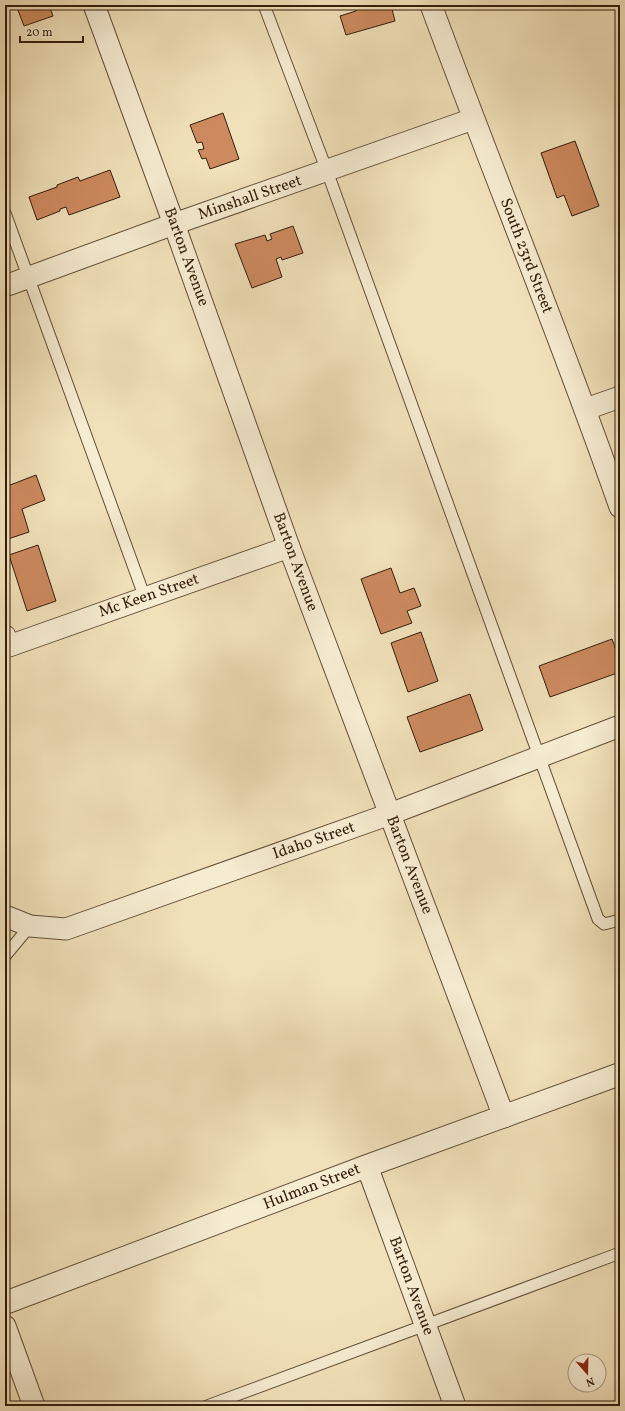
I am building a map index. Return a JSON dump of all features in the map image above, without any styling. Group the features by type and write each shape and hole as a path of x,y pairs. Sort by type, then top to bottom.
{"street":[{"name":"Barton Avenue","path":"94,5 289,547 504,1117"},
{"name":"South 23rd Street","path":"431,5 473,119 586,409 620,507"},
{"name":"Minshall Street","path":"5,286 174,224 473,119"},
{"path":"586,409 620,397"},
{"name":"Mc Keen Street","path":"7,641 145,598 289,547"},
{"name":"Idaho Street","path":"5,916 30,926 66,929 390,814 620,726"},
{"name":"Hulman Street","path":"5,1304 367,1166 620,1074"},
{"name":"Barton Avenue","path":"367,1166 455,1406"},
{"path":"5,1326 34,1406"}],"lane":[{"path":"264,5 327,170 598,919 604,924 620,920"},
{"path":"5,213 145,598"},
{"path":"5,956 30,926"},
{"path":"207,1406 620,1253"}],"building":[{"path":"16,5 49,5 53,16 24,26"},
{"path":"354,5 391,5 395,21 346,35 340,16 356,11"},
{"path":"223,113 239,159 210,169 206,158 202,159 198,150 204,149 202,142 197,143 190,125"},
{"path":"575,141 599,206 572,216 564,195 557,198 541,153"},
{"path":"110,170 120,197 69,215 66,207 37,220 29,197 57,187 57,185 78,177 80,181"},
{"path":"293,226 303,253 282,260 281,257 276,259 282,277 252,288 235,244 265,235 267,241 272,239 270,234"},
{"path":"36,475 45,500 22,509 29,532 5,540 5,487"},
{"path":"38,545 56,601 27,611 9,555"},
{"path":"391,568 400,593 414,588 421,606 407,611 412,623 381,634 361,579"},
{"path":"421,632 438,681 408,692 391,643"},
{"path":"612,639 620,661 620,672 550,697 539,666"},
{"path":"470,694 483,730 420,752 407,717"}]}
